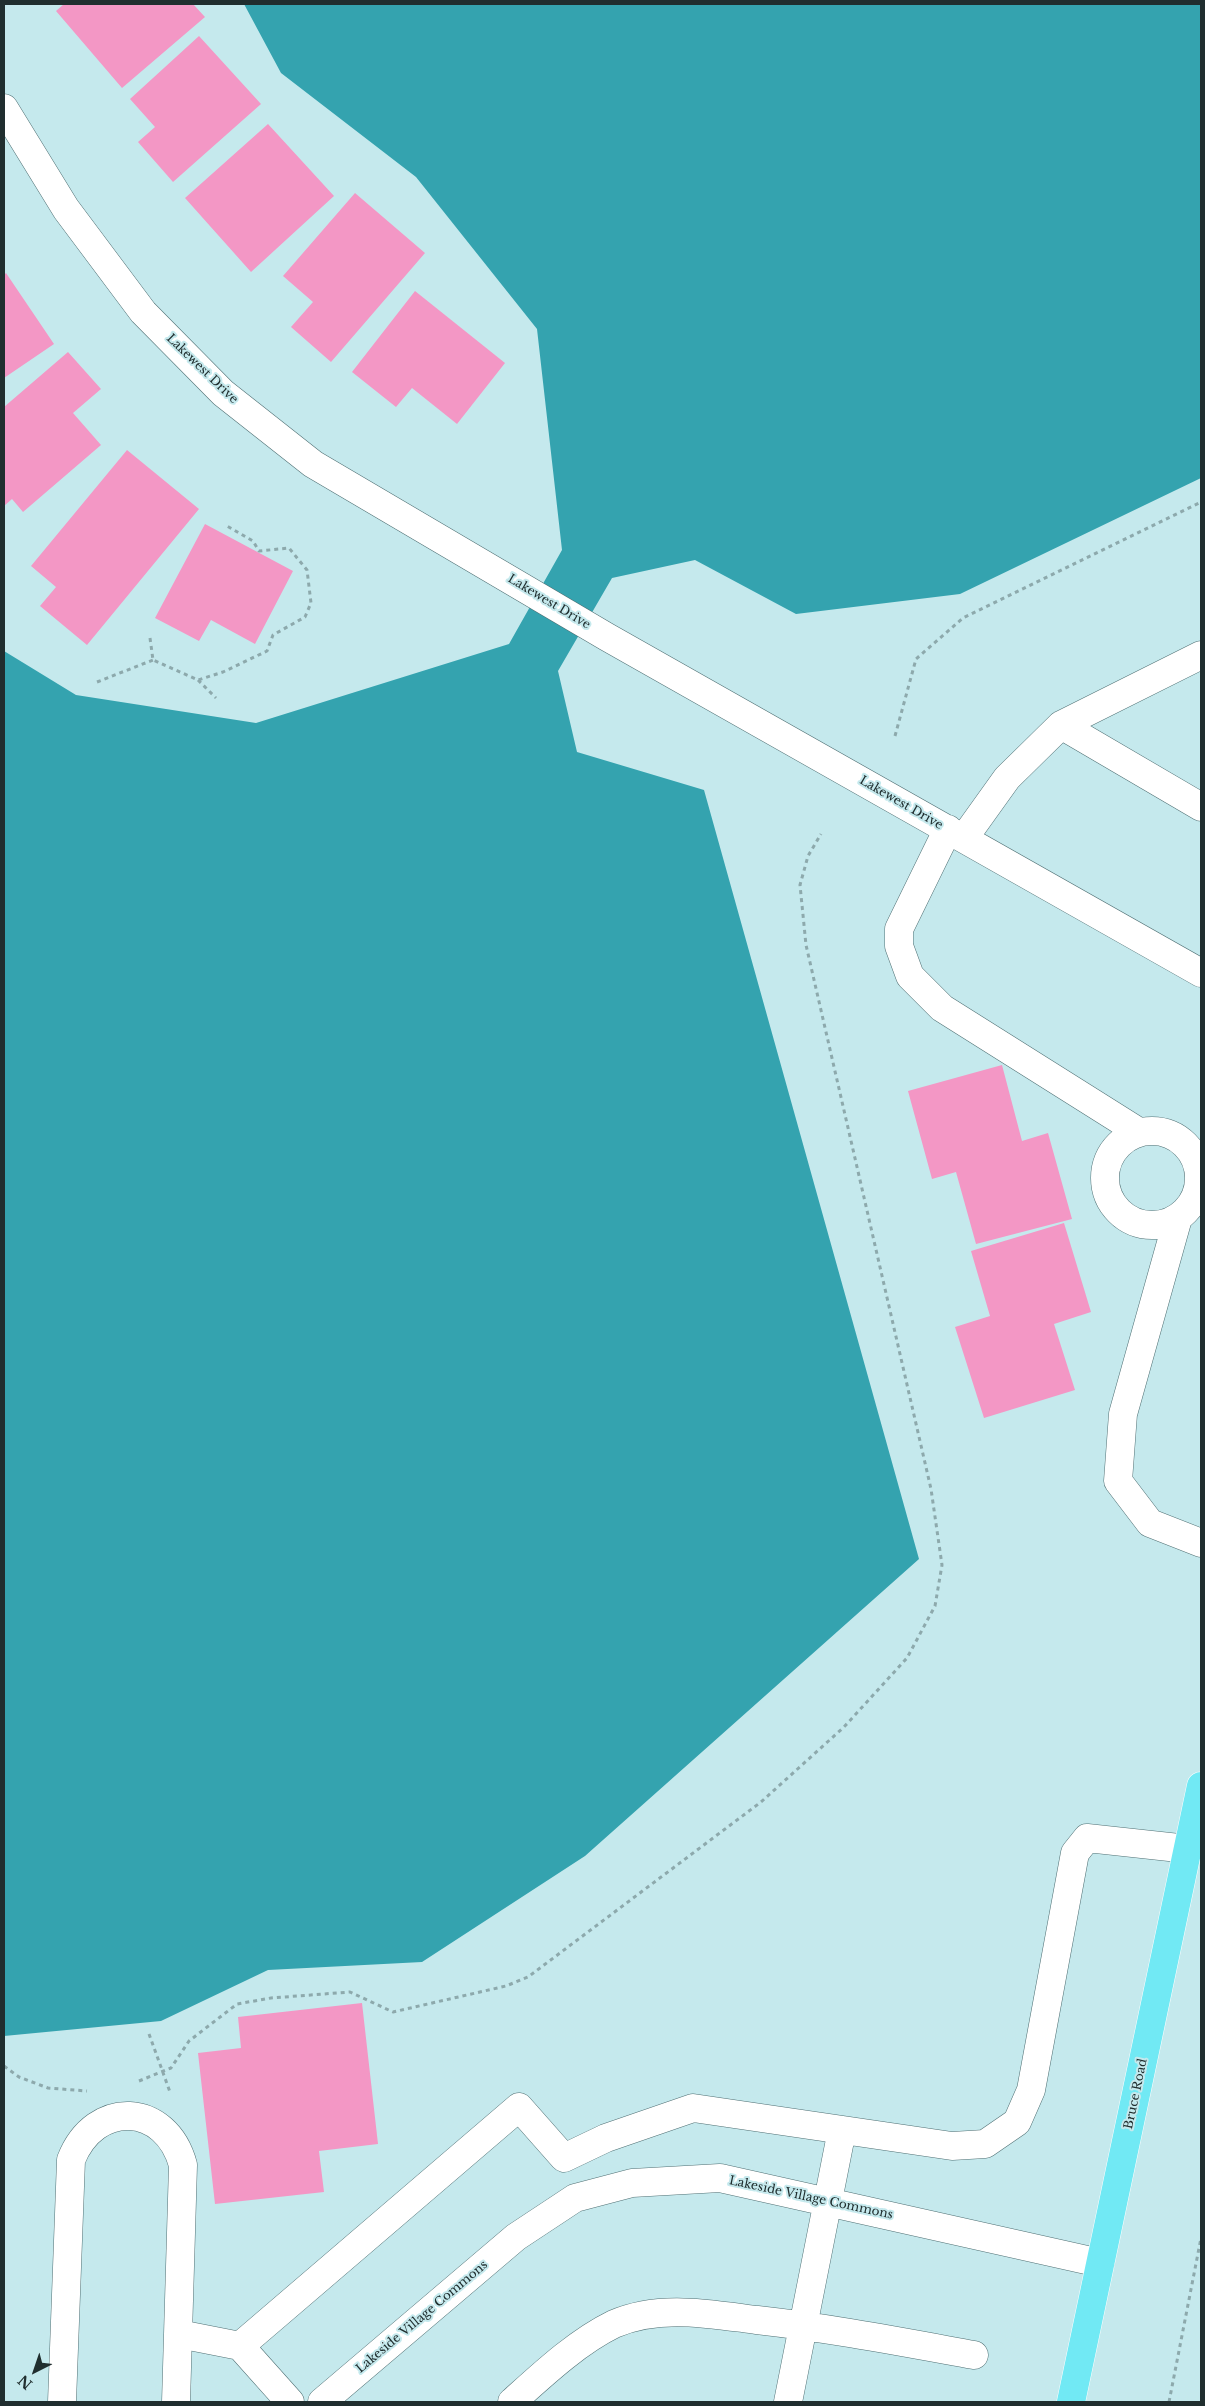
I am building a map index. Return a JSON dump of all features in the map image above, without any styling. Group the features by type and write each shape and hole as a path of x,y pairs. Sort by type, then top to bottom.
{"main road":[{"name":"Bruce Road","path":"1071,2402 1201,1786"}],"street":[{"name":"Lakewest Drive","path":"4,108 66,209 143,312 223,393 313,464 607,637 1201,973"},
{"path":"1139,1132 942,1008 910,976 899,946 899,929 956,834 1007,778 1060,725 1201,656"},
{"path":"1060,725 1201,806"},
{"path":"1157,1130 1174,1136 1188,1146 1197,1160 1200,1176 1197,1193 1189,1208 1178,1218 1165,1224 1150,1226 1135,1223 1122,1215 1112,1204 1105,1188 1105,1170 1111,1153 1123,1140 1139,1132 1157,1130"},
{"path":"1178,1218 1123,1414 1118,1481 1150,1523 1201,1543"},
{"path":"564,2158 606,2138 693,2108 952,2146 985,2144 1017,2122 1031,2090 1075,1852 1087,1838 1188,1850"},
{"path":"240,2346 518,2107 564,2158 575,2198"},
{"path":"62,2402 71,2160 76,2145 86,2132 98,2123 114,2117 130,2116 145,2119 159,2126 179,2150 183,2165 184,2196 176,2402"},
{"path":"788,2402 842,2130"},
{"name":"Lakeside Village Commons","path":"322,2402 516,2237 575,2198 632,2182 720,2178 1100,2263"},
{"path":"512,2402 562,2358 615,2324 652,2314 689,2312 804,2325 974,2354"},
{"path":"179,2334 240,2346 290,2402"}],"path":[{"path":"895,736 916,659 963,618 1201,502"},
{"path":"198,680 223,672 267,652 273,635 304,616 311,602 307,570 289,548 258,551 252,541 227,526"},
{"path":"150,638 153,660"},
{"path":"97,682 153,660 198,680 216,698"},
{"path":"134,2084 172,2068 189,2041 237,2004 271,1998 350,1992 392,2012 506,1986 528,1977 761,1802 844,1727 907,1658 935,1606 942,1565 931,1489 806,945 800,885 808,856 821,834"},
{"path":"4,2066 19,2077 48,2088 90,2091"},
{"path":"1169,2402 1201,2238"}],"water":[{"path":"244,4 1201,4 1201,478 960,594 796,614 695,560 612,578 558,671 577,752 704,790 919,1559 585,1856 422,1962 268,1970 161,2021 4,2036 4,651 76,695 256,723 509,644 562,550 537,329 416,177 281,73"}],"building":[{"path":"64,4 193,4 205,17 122,88 56,11"},
{"path":"199,36 261,104 173,182 138,142 155,127 130,99"},
{"path":"268,124 334,196 251,272 185,198"},
{"path":"355,193 425,253 331,362 291,327 313,302 283,276"},
{"path":"6,273 54,344 4,378 4,275"},
{"path":"415,291 505,363 457,424 412,388 396,407 352,372"},
{"path":"68,352 101,389 73,413 101,445 23,512 12,499 4,506 4,407"},
{"path":"127,450 199,509 87,645 40,606 56,587 31,566"},
{"path":"205,524 293,571 255,644 211,620 199,641 155,618"},
{"path":"1002,1065 1022,1141 1048,1133 1072,1219 976,1244 956,1172 932,1179 908,1091"},
{"path":"1064,1223 1091,1312 1054,1324 1075,1390 984,1418 955,1327 990,1316 971,1251"},
{"path":"362,2003 378,2144 319,2151 324,2192 215,2204 198,2053 241,2048 238,2017"}]}
